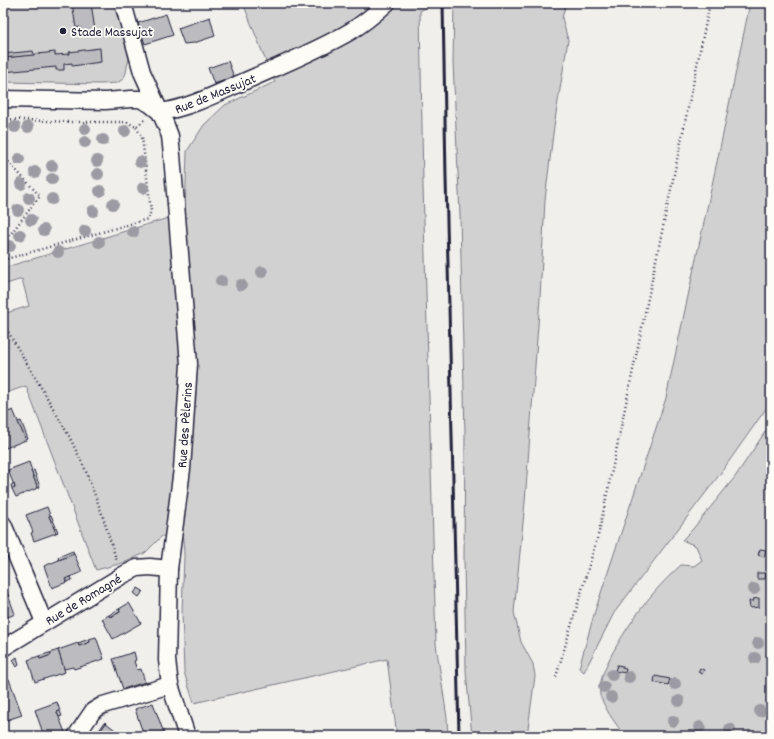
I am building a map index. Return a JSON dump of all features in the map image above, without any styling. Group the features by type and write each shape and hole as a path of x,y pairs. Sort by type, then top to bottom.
{"street":[{"name":"Rue des Pèlerins","path":"123,3 142,72 170,136 172,155 189,364 182,469 168,569 167,660 170,685 187,736"},
{"name":"Rue de Massujat","path":"3,99 131,99 140,100 150,104 160,112 169,111 195,103 313,51 352,30 374,15 387,3"},
{"path":"3,524 44,622"},
{"name":"Rue de Romagné","path":"3,648 44,622 137,568 150,567 168,569"},
{"path":"76,736 93,711 103,705 170,685"}],"path":[{"path":"556,677 599,532 710,3"},
{"path":"136,127 146,119 160,112"},
{"path":"3,119 69,122 128,122 136,127 142,137 151,211 148,220 3,260"},
{"path":"3,156 40,196 3,244"},
{"path":"3,317 11,337 69,436 85,469 123,575"}],"shaded area":[{"name":"Stade Massujat","path":"3,3 117,3 129,59 123,79 117,83 101,84 3,82"},
{"path":"243,3 435,3 420,11 423,185 436,644 447,718 448,736 397,736 387,659 194,703 184,672 182,613 184,555 183,538 162,536 145,553 126,562 96,570 26,386 3,394 3,314 29,306 22,279 3,285 3,268 185,213 187,151 204,125 225,105 275,82"},
{"path":"454,3 566,3 562,18 568,40 554,126 545,200 540,298 525,502 514,612 521,642 533,664 535,676 527,736 472,736 466,671 464,558 465,436 460,215 453,63"},
{"path":"750,3 771,3 771,401 720,474 614,613 584,672 579,668 595,611 666,398"},
{"path":"771,423 771,736 625,736 615,723 600,696 600,685 610,658 636,616 662,584 681,565 694,566 702,560 696,546 682,540 692,530 735,477"}],"building":[{"path":"72,3 91,3 95,31 81,33 80,27 76,28"},
{"path":"166,14 173,35 145,44 138,23"},
{"path":"210,17 215,36 194,43 184,44 178,28"},
{"path":"100,48 101,62 72,66 72,63 64,64 64,70 56,70 56,67 3,72 3,58 55,52 55,55 70,54 69,52"},
{"path":"33,51 34,55 3,58 3,54"},
{"path":"228,61 234,77 214,84 208,68"},
{"path":"13,410 26,440 3,449 3,414"},
{"path":"21,421 28,439 26,440 18,422"},
{"path":"29,462 38,488 16,497 12,489 15,488 8,470"},
{"path":"34,470 40,487 38,488 31,471"},
{"path":"14,483 15,488 12,489 11,485"},
{"path":"47,507 56,533 34,541 31,533 33,532 26,515"},
{"path":"51,515 58,532 56,533 49,516"},
{"path":"760,549 766,550 764,557 758,555"},
{"path":"73,551 74,554 59,560 58,557"},
{"path":"74,554 82,572 65,579 67,582 52,588 44,566"},
{"path":"757,573 766,573 765,579 757,579"},
{"path":"71,577 72,580 67,582 65,579"},
{"path":"138,588 143,591 139,597 134,593"},
{"path":"7,592 8,595 3,597 3,594"},
{"path":"8,595 15,614 3,619 3,597"},
{"path":"759,598 759,607 750,608 749,601 754,601 753,599"},
{"path":"129,603 141,623 113,639 102,619 120,612 119,609"},
{"path":"119,609 120,612 110,617 109,615"},
{"path":"96,637 104,659 74,669 73,667 64,669 58,650 78,643 79,646 90,642 89,639"},
{"path":"89,639 90,642 79,646 78,643"},
{"path":"58,650 65,672 35,682 28,660 39,656 40,659 51,655 50,653"},
{"path":"134,652 136,660 134,661 137,670 141,669 145,682 123,689 113,659"},
{"path":"50,653 51,655 40,659 39,656"},
{"path":"17,657 19,665 17,667 13,660"},
{"path":"617,665 623,666 622,668 626,669 625,673 615,671"},
{"path":"700,668 704,670 702,674 698,672"},
{"path":"655,676 670,679 668,685 654,682"},
{"path":"9,679 22,715 4,721 3,681"},
{"path":"57,702 60,711 57,712 66,735 44,736 35,710"},
{"path":"153,703 165,736 144,736 135,709"},
{"path":"60,711 62,716 59,717 57,712"},
{"path":"105,722 106,723 97,736 95,736"},
{"path":"106,723 123,736 97,736"},
{"path":"756,732 763,734 763,736 755,736"}],"railway":[{"path":"443,3 459,736"}],"place":[{"name":"Stade Massujat","path":"63,31"}]}
